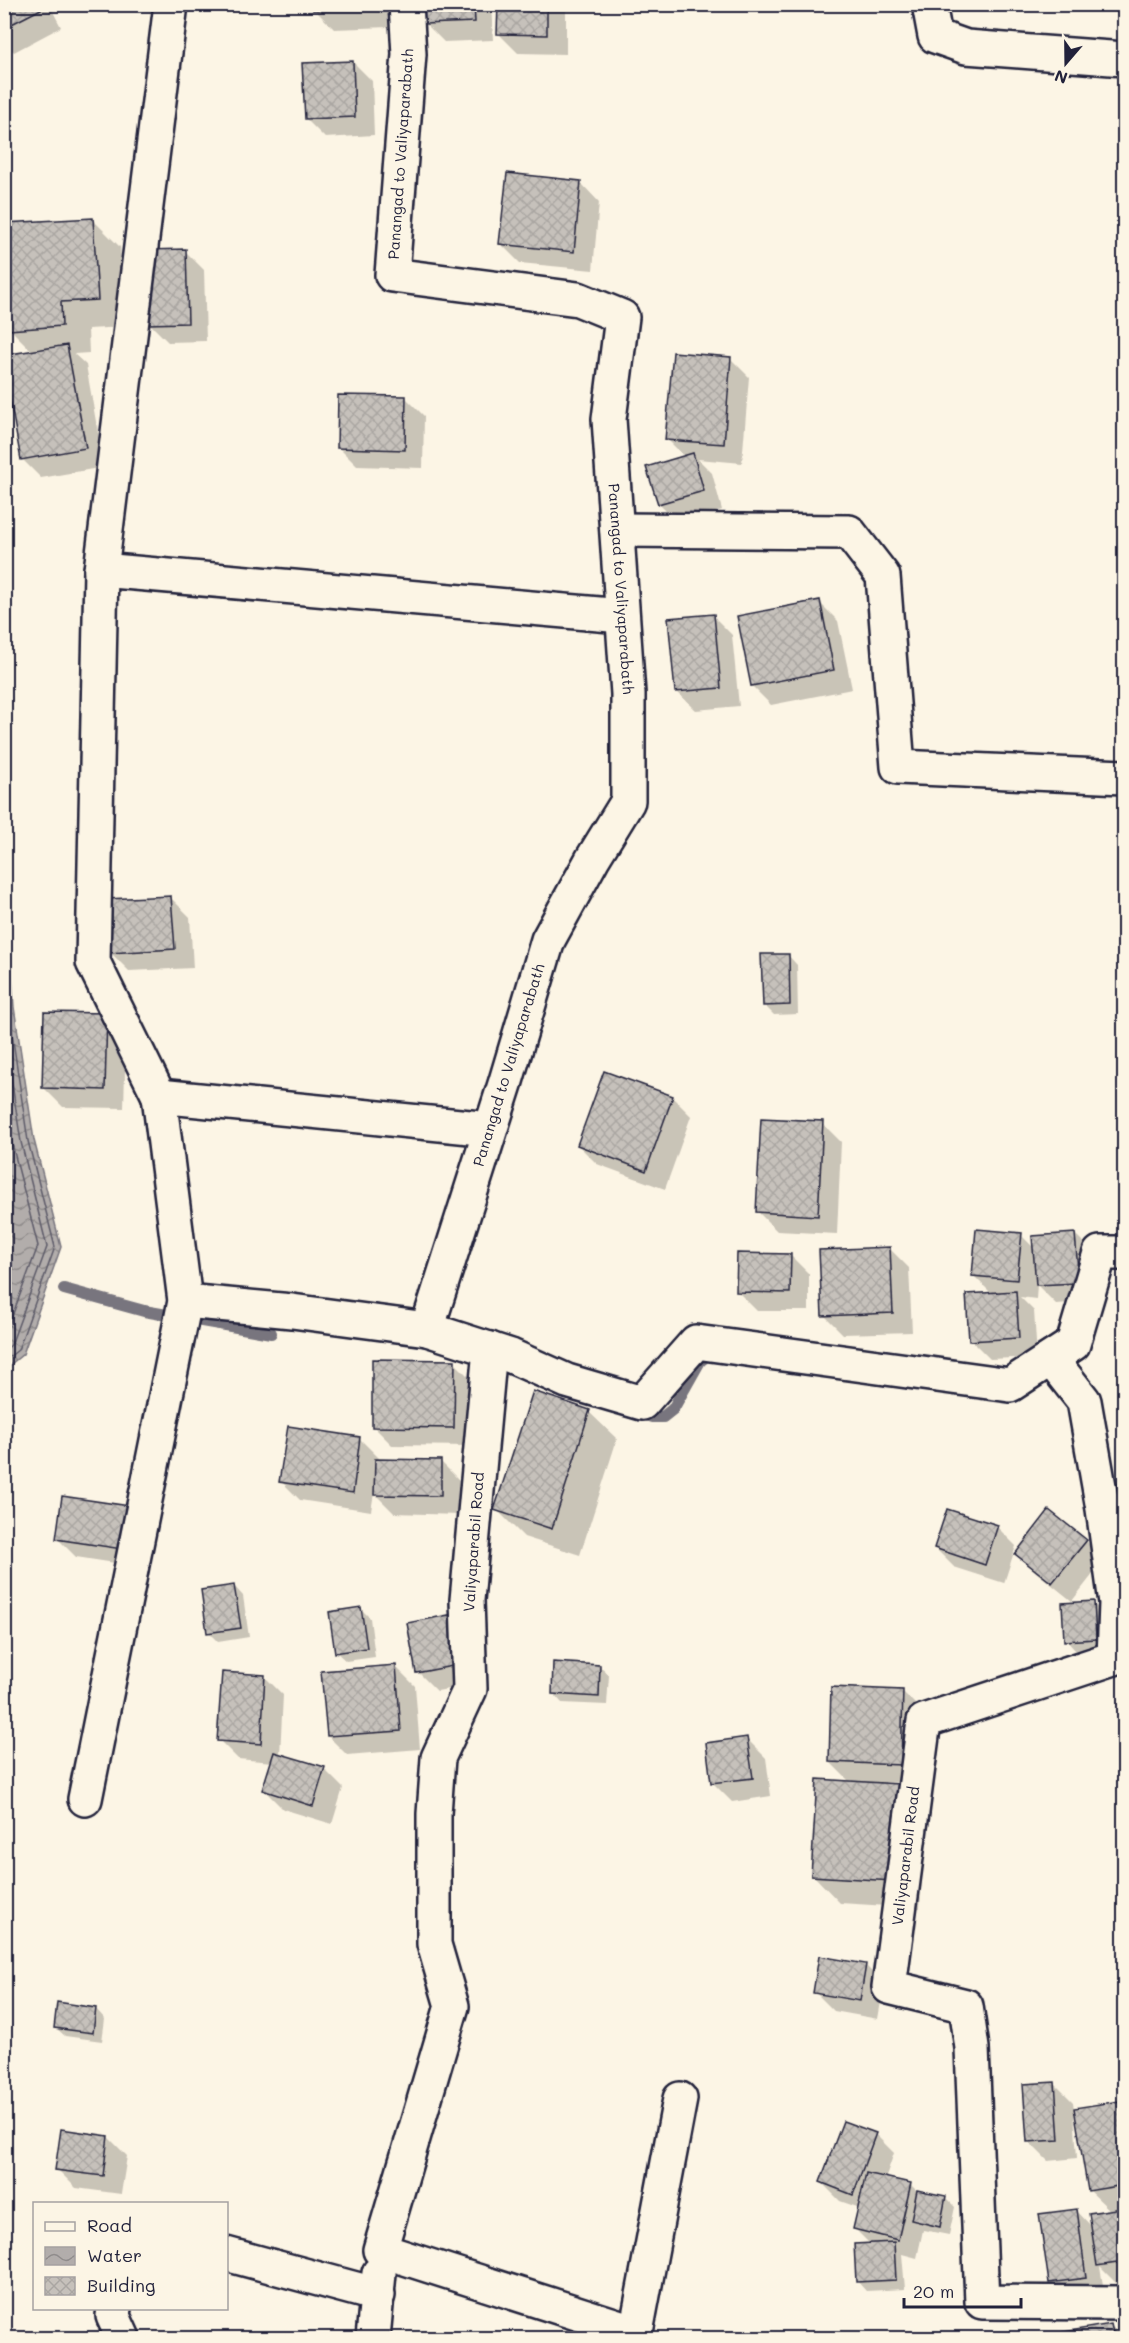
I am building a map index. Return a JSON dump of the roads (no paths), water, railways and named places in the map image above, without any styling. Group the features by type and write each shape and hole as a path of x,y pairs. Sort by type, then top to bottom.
{"street":[{"path":"85,1799 185,1301 159,1096 93,962 101,570 171,4"},
{"name":"Panangad to Valiyaparabath","path":"406,4 409,54 393,275 578,299 622,318 609,419 628,694 628,801 593,858 548,940 428,1329"},
{"path":"929,4 935,36 966,47 1125,59"},
{"path":"616,530 849,532 883,576 898,767 1125,777"},
{"path":"101,570 622,616"},
{"path":"159,1096 490,1129"},
{"path":"185,1301 292,1311 428,1329 510,1356 567,1381 642,1403 696,1342 1010,1385 1073,1344 1100,1254 1125,1253"},
{"name":"Valiyaparabil Road","path":"373,2338 380,2250 452,2006 434,1944 434,1814 438,1758 470,1689 467,1600 490,1349"},
{"name":"Valiyaparabil Road","path":"1051,1359 1084,1401 1103,1509 1116,1603 1114,1658 924,1721 889,1987 966,2006 972,2048 982,2302 1125,2303"},
{"path":"380,2250 635,2335 681,2098"},
{"path":"228,2255 378,2295"},
{"path":"114,2310 113,2316 123,2338"}],"water":[{"path":"5,871 14,1007 34,1140 61,1247 23,1354 5,1369"}],"waterway":[{"path":"64,1289 144,1311 271,1333"},
{"path":"635,1412 652,1417 663,1417 673,1409 700,1361 710,1353"}]}
